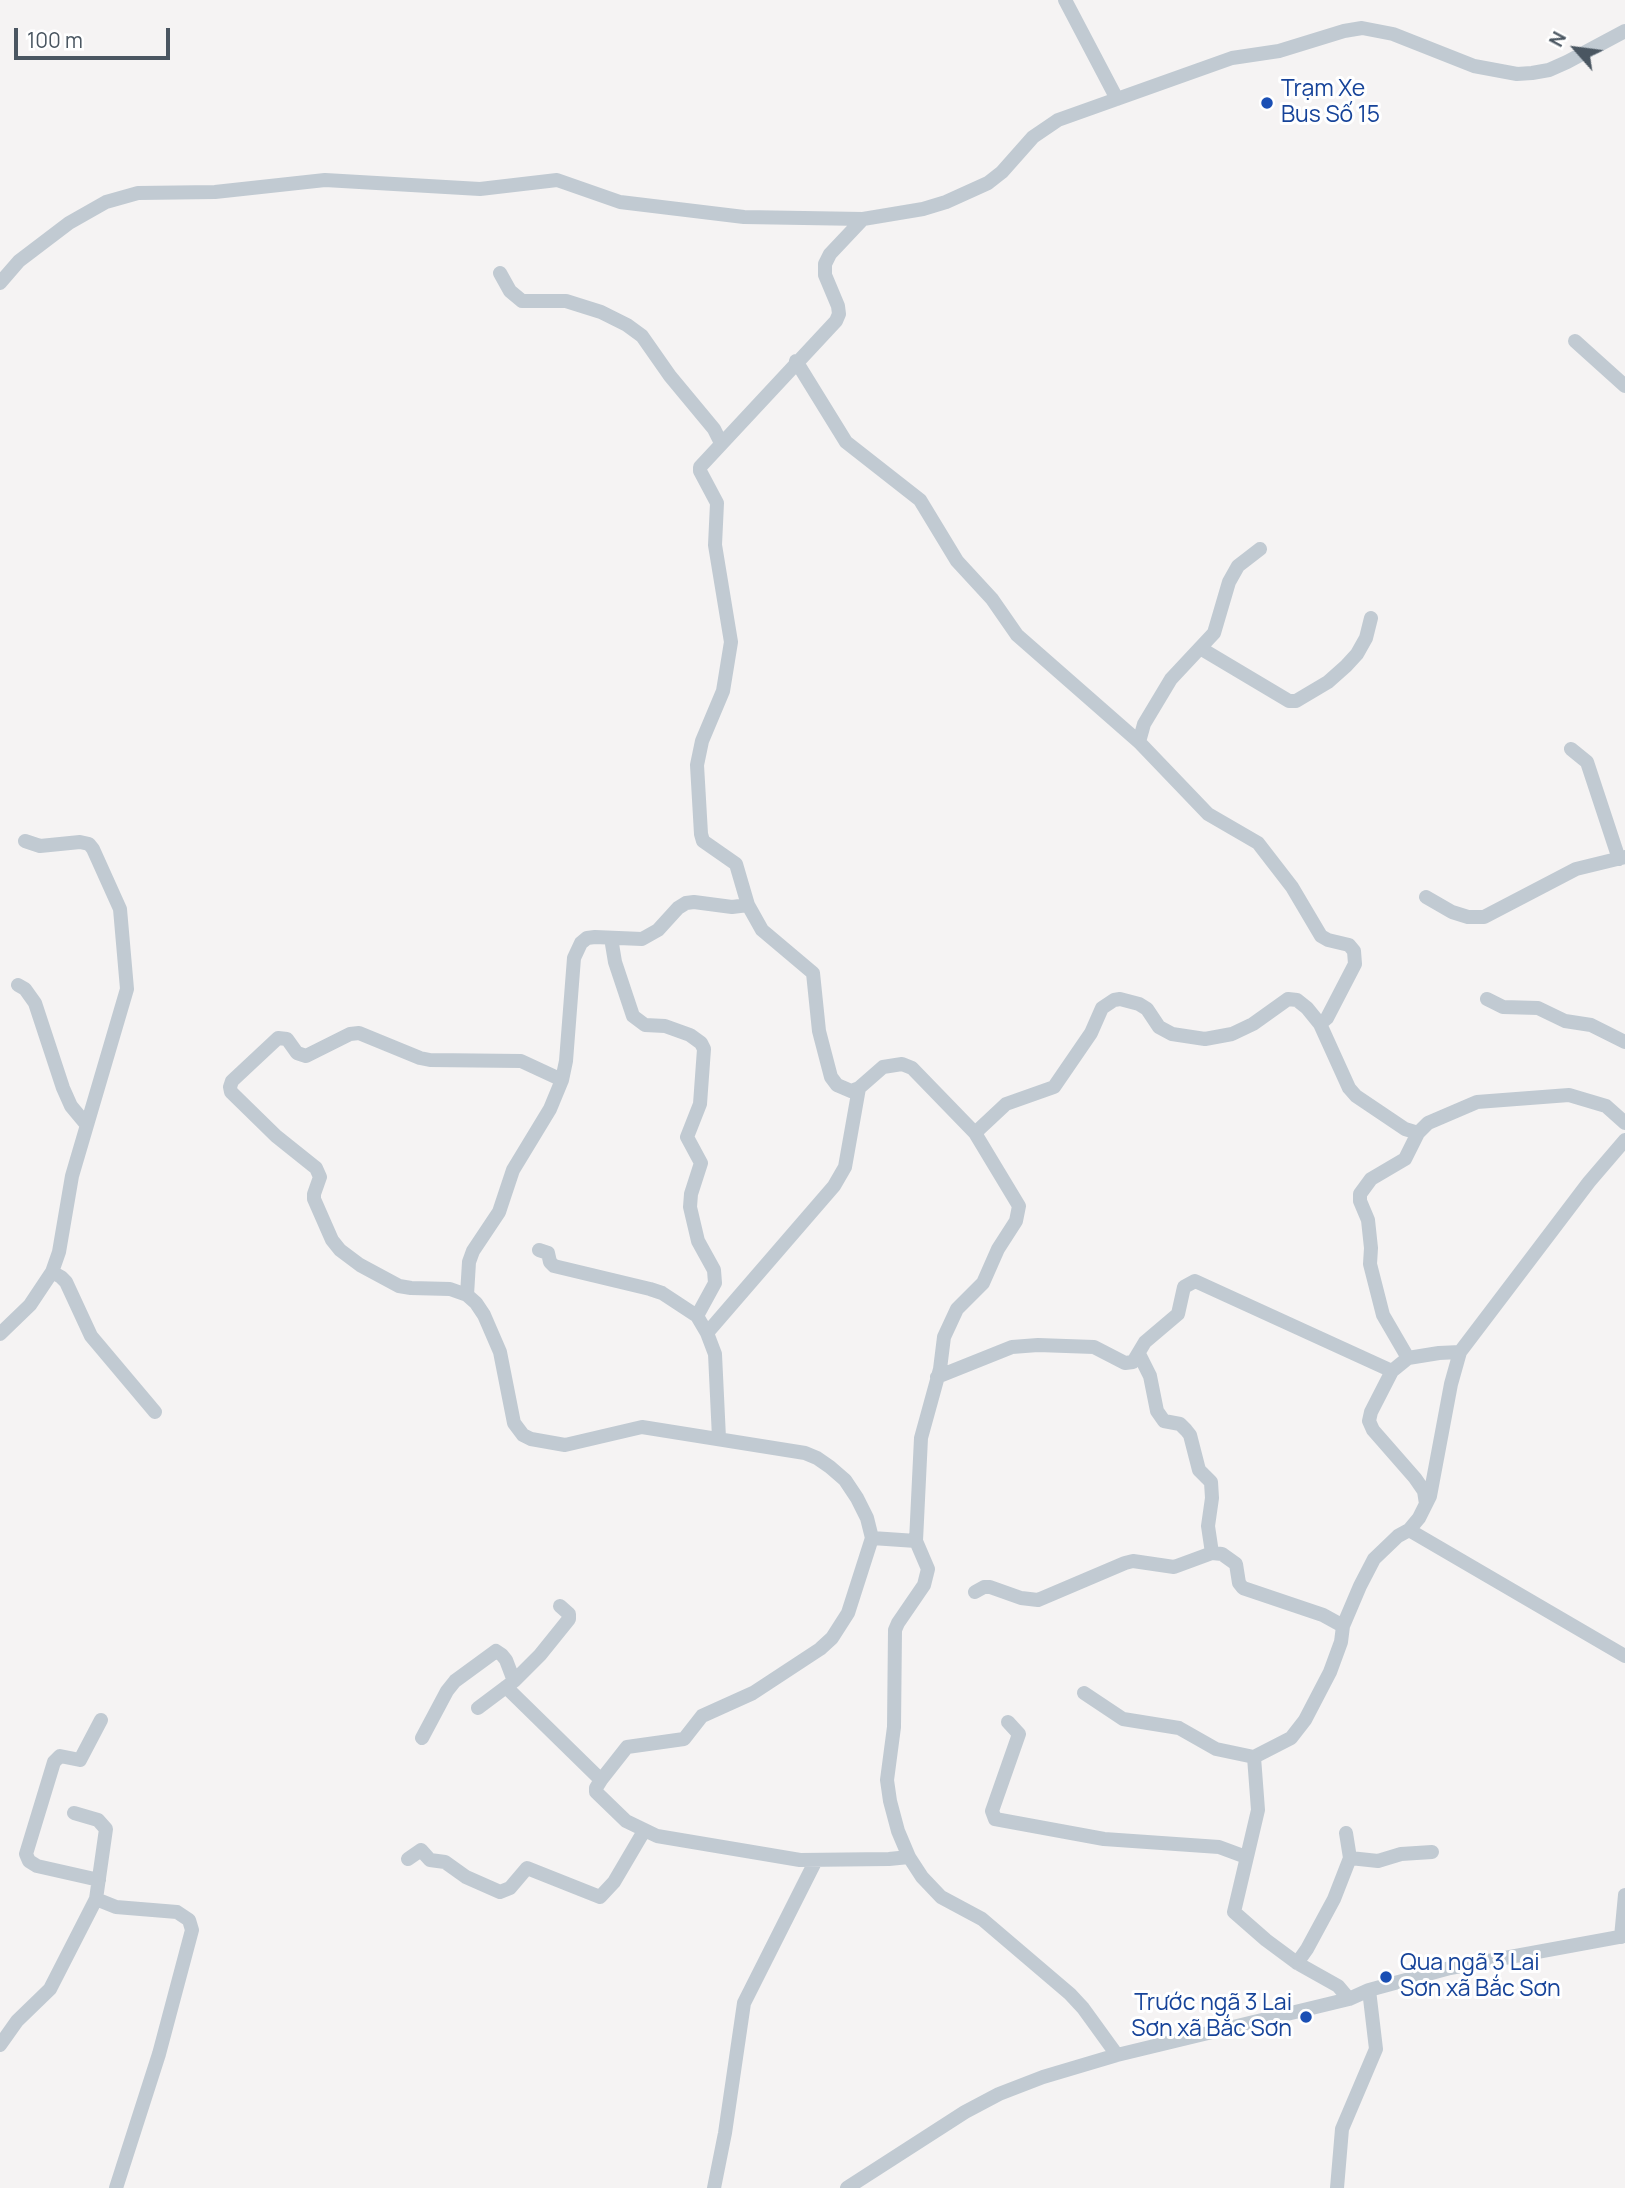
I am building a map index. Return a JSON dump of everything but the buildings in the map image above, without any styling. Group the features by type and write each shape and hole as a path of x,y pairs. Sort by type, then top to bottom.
{"street":[{"path":"1065,0 1117,99"},
{"path":"0,283 19,261 69,223 106,202 138,193 215,192 326,180 480,189 557,180 620,202 744,217 863,219 923,209 946,202 988,183 1044,128 1220,61 1279,51 1362,28 1393,34 1474,66 1517,74 1549,70 1625,31"},
{"path":"863,219 830,254 825,264 825,275 838,306 836,321 703,461 700,471 717,503 715,545 731,642 723,691 698,753 701,834 709,845 736,864 748,905 762,930 813,973 817,1017 828,1070 837,1085 851,1091 859,1088 883,1067 902,1064 912,1068 975,1133 1016,1200 1019,1213 982,1283 957,1309 944,1336 919,1450 916,1541 928,1569 924,1585 895,1630 894,1727 887,1780 898,1832 922,1877 941,1897 982,1919 1070,1994 1117,2055"},
{"path":"500,272 510,291 522,300 566,301 601,312 642,336 670,376 715,429 720,443"},
{"path":"1575,341 1625,386"},
{"path":"796,361 846,442 920,500 957,561 987,593 1017,635 1139,742 1208,814 1258,843 1292,887 1321,936 1349,945 1354,951 1354,964 1327,1018 1320,1024"},
{"path":"1139,742 1144,723 1171,679 1213,633 1229,582 1238,566 1260,549"},
{"path":"1200,649 1289,701 1296,701 1311,694 1357,654 1366,638 1371,618"},
{"path":"1426,897 1460,915 1484,916 1497,912 1576,869 1622,858 1587,762 1571,749"},
{"path":"0,1334 30,1305 52,1272 59,1252 72,1176 127,989 120,909 108,886 102,866 89,844 80,842 40,846 25,841"},
{"path":"467,1295 469,1262 473,1251 499,1212 517,1163 550,1109 562,1080 566,1061 573,958 576,950 587,938 634,940 651,936 686,903 732,907 748,905"},
{"path":"611,938 615,962 633,1016 645,1025 665,1026 690,1035 701,1043 704,1049 699,1109 687,1138 701,1163 691,1194 690,1207 698,1241 714,1270 715,1283 697,1316"},
{"path":"18,985 25,989 35,1003 63,1088 71,1106 86,1124"},
{"path":"975,1133 1006,1104 1054,1087 1091,1033 1102,1008 1120,999 1147,1009 1159,1027 1172,1034 1205,1039 1232,1034 1253,1024 1289,999 1297,1000 1307,1007 1320,1024 1349,1088 1356,1096 1405,1129 1418,1133"},
{"path":"1487,999 1503,1007 1538,1008 1565,1021 1591,1025 1625,1042"},
{"path":"562,1080 521,1061 420,1058 359,1032 306,1056 297,1053 287,1039 278,1038 232,1081 231,1092 276,1136 319,1172 314,1199 332,1240 340,1250 360,1265 398,1286 450,1289 467,1295 484,1315 497,1345 514,1423 523,1435 565,1445 642,1427 805,1453 817,1458 845,1480 858,1498 872,1538 848,1613 841,1626 820,1649 748,1696 702,1716 684,1739 627,1747 601,1780 596,1792 626,1821 657,1836 748,1853 816,1860 889,1860 909,1857"},
{"path":"707,1333 834,1186 845,1167 859,1088"},
{"path":"1408,1358 1383,1315 1370,1264 1368,1220 1360,1194 1371,1179 1405,1159 1418,1133 1428,1123 1477,1102 1569,1095 1606,1106 1625,1123"},
{"path":"1084,1693 1123,1718 1179,1728 1209,1746 1254,1757 1291,1738 1305,1720 1330,1672 1343,1626 1374,1559 1398,1536 1409,1531 1430,1496 1451,1384 1460,1352 1589,1182 1625,1140"},
{"path":"539,1250 548,1253 554,1266 662,1293 697,1316 707,1333 716,1362 719,1438"},
{"path":"52,1272 66,1282 91,1336 155,1412"},
{"path":"937,1377 1012,1347 1045,1345 1094,1348 1125,1363 1133,1362 1145,1342 1178,1314 1184,1287 1195,1281 1392,1371"},
{"path":"1426,1504 1424,1491 1415,1478 1373,1430 1369,1421 1371,1412 1392,1371 1408,1358 1460,1352"},
{"path":"1139,1354 1150,1376 1157,1411 1164,1420 1180,1424 1190,1435 1199,1469 1210,1482 1212,1498 1208,1526 1212,1553"},
{"path":"1409,1531 1625,1656"},
{"path":"872,1538 916,1541"},
{"path":"975,1592 990,1587 1021,1598 1038,1600 1125,1563 1133,1561 1174,1567 1212,1553 1222,1554 1236,1564 1239,1583 1243,1588 1323,1615 1343,1626"},
{"path":"478,1708 510,1684 540,1655 569,1619 569,1614 561,1606"},
{"path":"422,1738 447,1691 496,1651 506,1660 510,1684 601,1780"},
{"path":"99,1880 37,1866 29,1861 26,1854 54,1762 60,1756 80,1760 101,1720"},
{"path":"1008,1721 1019,1734 992,1811 995,1819 1104,1839 1219,1847 1246,1857"},
{"path":"1254,1757 1258,1810 1234,1912 1297,1963 1338,1986 1349,1999"},
{"path":"0,2046 17,2021 50,1989 96,1899 106,1829 97,1820 74,1813"},
{"path":"408,1858 421,1850 430,1860 445,1862 466,1877 499,1892 510,1888 527,1868 600,1897 614,1882 644,1831"},
{"path":"1297,1963 1334,1899 1350,1858 1346,1833"},
{"path":"1350,1858 1378,1861 1401,1854 1432,1852"},
{"path":"714,2188 744,2003 816,1860"},
{"path":"847,2188 965,2112 990,2098 1043,2077 1117,2055 1349,1999 1369,1990 1450,1968 1623,1937 1625,1895"},
{"path":"96,1899 116,1907 177,1912 189,1920 192,1930 159,2054 116,2188"},
{"path":"1337,2188 1342,2130 1376,2049 1369,1990"}],"place":[{"name":"Trạm Xe Bus Số 15","path":"1267,103"},
{"name":"Qua ngã 3 Lai Sơn xã Bắc Sơn","path":"1386,1977"},
{"name":"Trước ngã 3 Lai Sơn xã Bắc Sơn","path":"1306,2017"}]}
